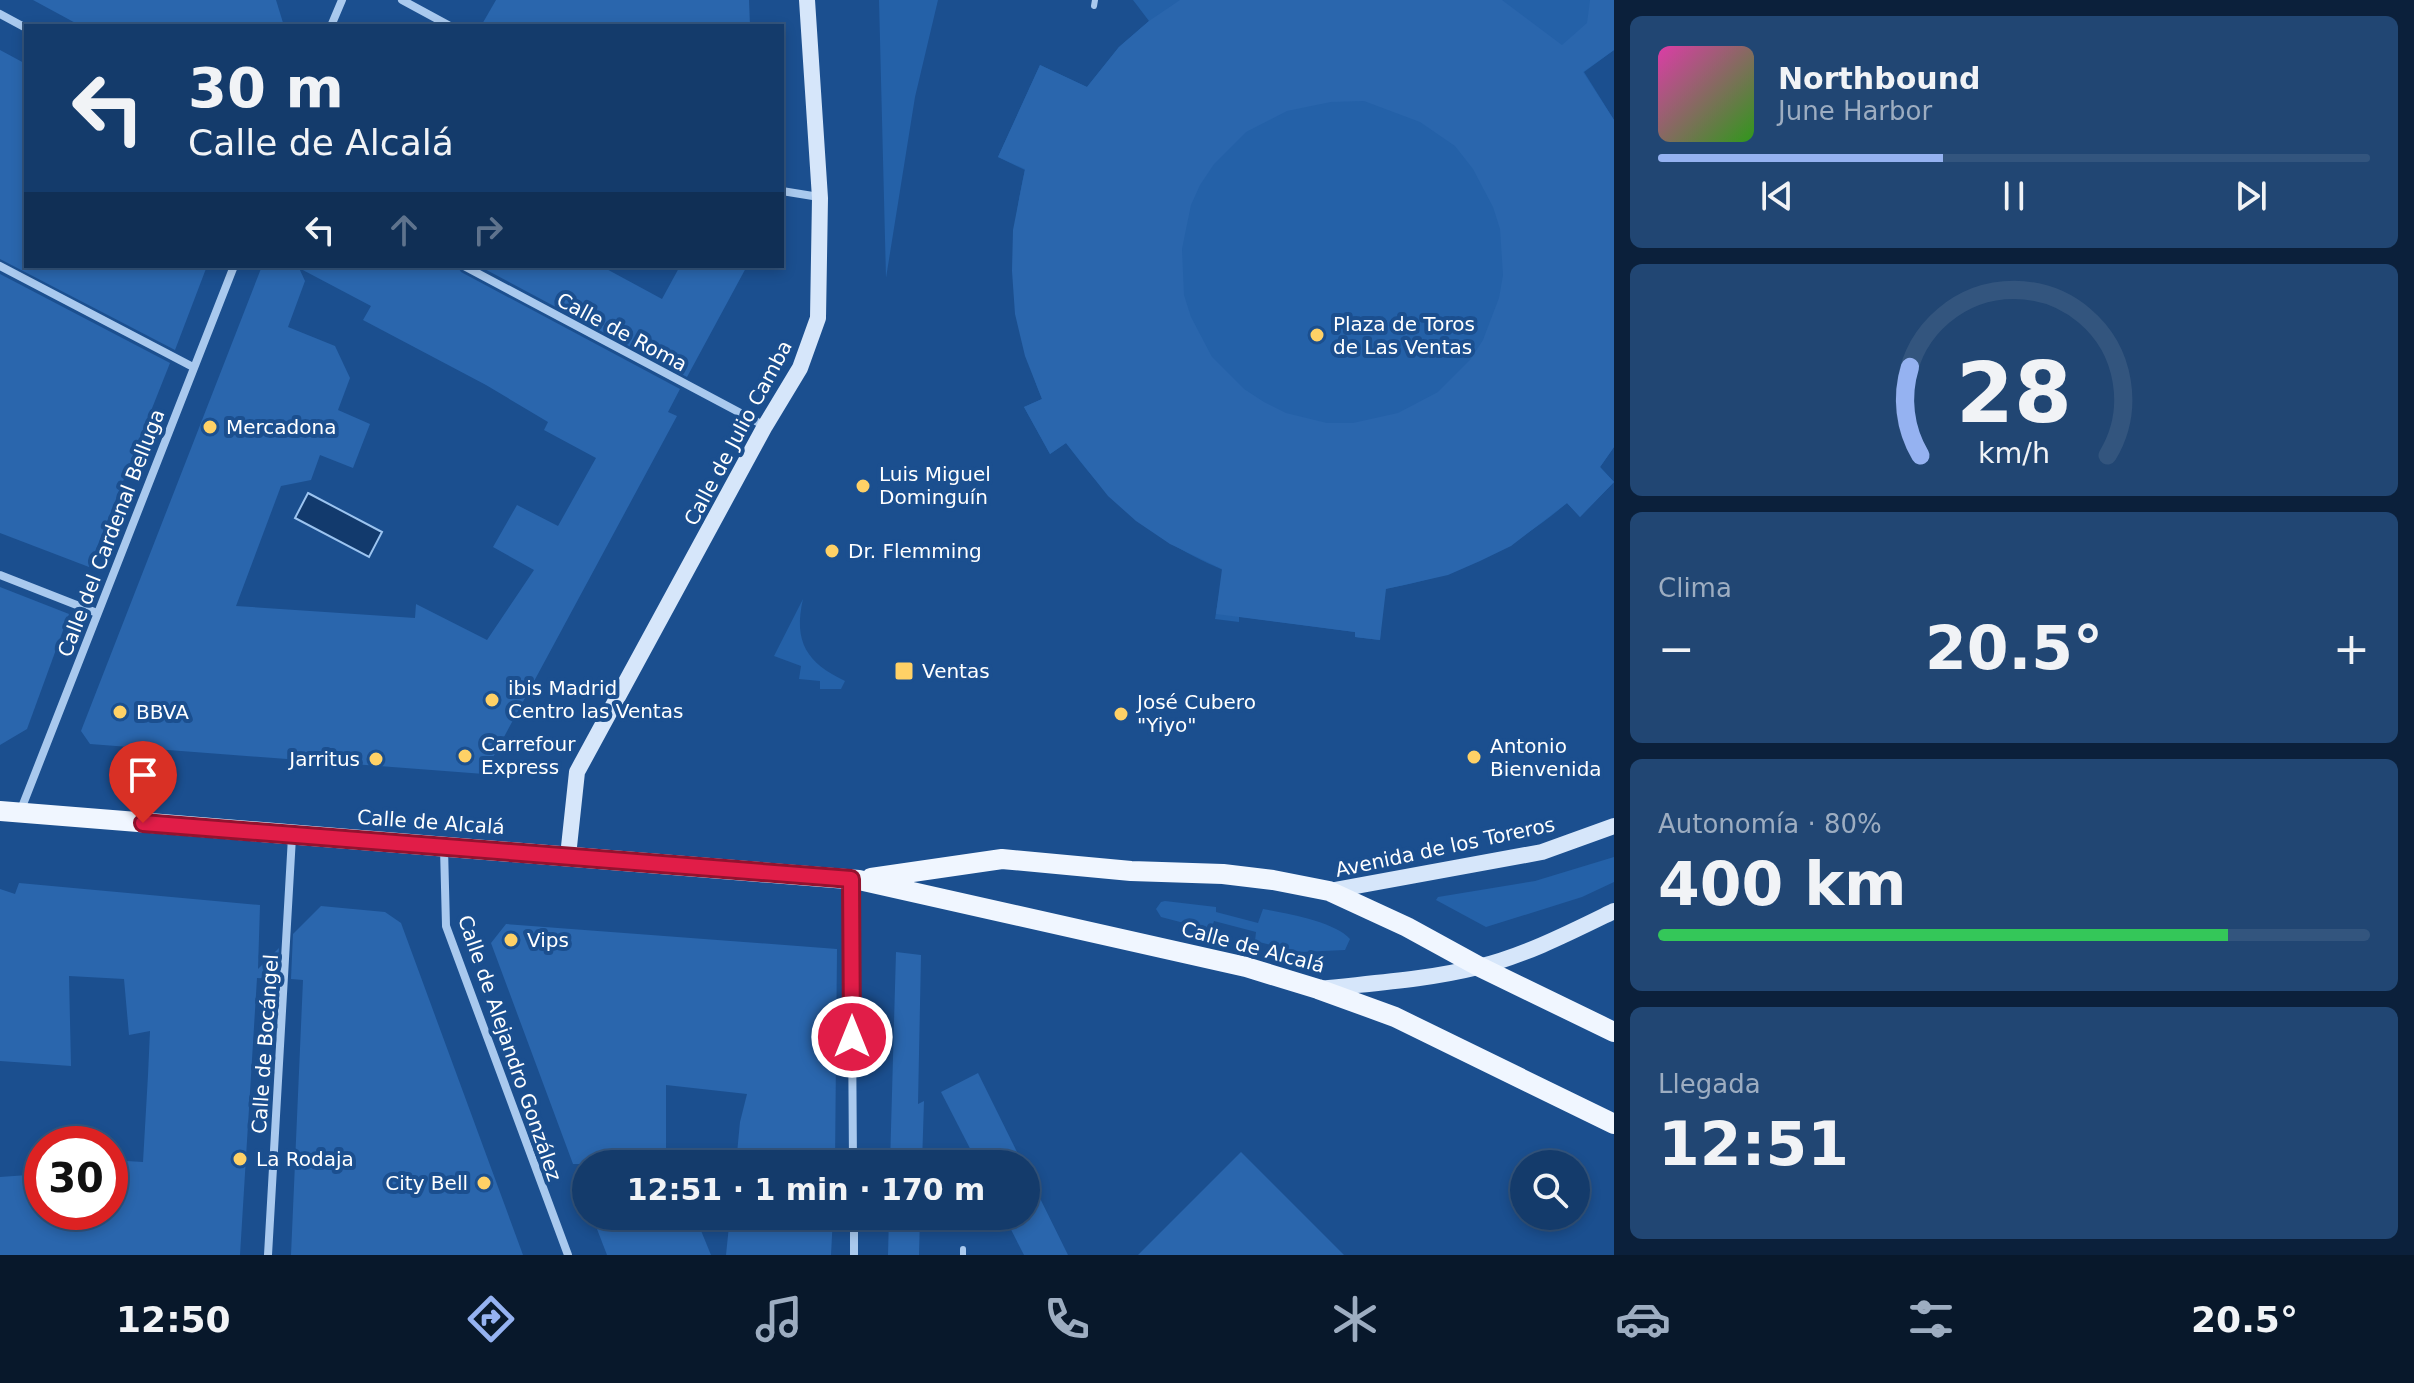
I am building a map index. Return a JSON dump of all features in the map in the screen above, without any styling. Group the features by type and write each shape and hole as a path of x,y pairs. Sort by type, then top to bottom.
{"main road":[{"name":"Calle de Alcalá","path":"10,812 855,880 1231,963 1318,989 1395,1017 1614,1124"},
{"name":"Calle de Alcalá","path":"855,880 1002,859 1131,871 1223,874 1329,891 1614,1032"}],"street":[{"path":"332,24 342,0"},
{"path":"402,0 446,24"},
{"name":"Calle de Julio Camba","path":"568,856 577,772 765,426 800,368 818,318 820,198 804,6"},
{"path":"0,14 24,27"},
{"path":"784,191 820,198"},
{"path":"0,266 193,367"},
{"name":"Calle del Cardenal Belluga","path":"10,812 97,613 233,268"},
{"name":"Calle de Roma","path":"468,268 765,426"},
{"path":"0,575 97,613"},
{"name":"Avenida de los Toreros","path":"1329,891 1542,852 1614,826"},
{"name":"Calle de Bocángel","path":"268,1255 292,834"},
{"name":"Calle de Alejandro González","path":"444,847 446,926 568,1255"},
{"path":"853,1150 855,880"},
{"path":"1318,989 1412,979 1480,967 1547,942 1614,911"},
{"path":"854,1230 854,1255"}],"shaded area":[{"path":"879,0 938,0 915,97 886,278"},
{"name":"Plaza de Toros de Las Ventas","path":"1133,0 1614,0 1614,50 1584,72 1614,120 1614,447 1600,467 1614,482 1580,517 1567,503 1525,535 1481,560 1435,577 1383,589 1380,640 1355,637 1355,632 1242,617 1239,617 1239,622 1215,619 1223,570 1175,546 1135,518 1100,485 1066,443 1050,454 1024,407 1042,399 1023,340 1014,286 1015,230 1025,170 998,157 1040,65 1087,87 1119,47 1149,21"},
{"path":"308,493 382,532 369,557 295,518"},
{"path":"803,599 800,627 806,649 821,667 845,681 841,689 820,689 820,681 799,679 801,666 774,656"},
{"path":"1614,857 1614,882 1582,897 1486,927 1436,900 1438,897 1535,881"},
{"path":"1165,901 1216,907 1216,912 1258,923 1263,909 1284,913 1322,923 1350,939 1345,950 1300,952 1255,941 1256,932 1214,921 1211,930 1161,917 1156,909"}],"building":[{"path":"33,0 276,0 283,24 77,24"},
{"path":"496,0 749,0 750,24 482,24"},
{"name":"Plaza de Toros de Las Ventas","path":"1180,0 1502,0 1562,45 1587,23 1590,0 1614,0 1614,50 1583,72 1614,120 1614,447 1600,467 1614,482 1580,517 1567,503 1511,546 1480,561 1448,575 1386,589 1380,640 1355,637 1355,632 1216,614 1222,569 1170,544 1136,521 1108,496 1066,443 1050,454 1024,407 1042,399 1025,356 1015,314 1013,230 1025,169 998,157 1040,65 1087,87 1119,47","holes":["1364,101 1420,122 1455,146 1473,169 1493,207 1500,229 1503,275 1499,298 1483,340 1470,360 1438,392 1398,413 1353,423 1327,423 1286,413 1264,402 1244,389 1212,357 1191,317 1184,295 1182,249 1191,205 1200,185 1214,164 1246,132 1287,111 1331,102"]},
{"path":"0,50 24,63 24,268 206,268 175,350 0,259"},
{"path":"261,268 299,268 458,268 680,389 668,412 677,416 484,774 90,744 81,731","holes":["299,268 371,306 363,320 486,385 548,422 544,430 596,458 558,526 517,505 493,547 534,570 487,640 416,604 415,618 236,606 281,486 311,480 320,455 353,468 370,424 338,410 350,378 335,346 288,327 305,281"]},
{"path":"483,268 605,268 662,299 679,268 746,268 687,377"},
{"path":"0,274 170,363 89,567 0,533"},
{"path":"0,587 69,614 27,729 0,745"},
{"path":"19,883 260,905 258,969 279,948 277,979 257,978 240,1255 0,1255 0,1177 24,1175 24,1230 128,1230 128,1161 143,1162 150,1031 129,1035 124,979 69,976 71,1066 0,1061 0,889 15,894"},
{"path":"321,906 385,912 401,923 523,1255 291,1255 303,980 291,979 293,934"},
{"path":"506,924 837,949 835,1150 737,1150 747,1094 666,1085 666,1150 572,1150 572,1161 491,943"},
{"path":"896,952 921,955 918,1104 924,1101 922,1150 890,1150"},
{"path":"978,1073 1016,1150 971,1150 941,1092"},
{"path":"1241,1152 1344,1255 1138,1255"},
{"path":"1040,1198 1068,1255 1024,1255 1011,1230 1040,1230"},
{"path":"597,1230 701,1230 711,1255 607,1255"},
{"path":"729,1230 832,1230 831,1255 726,1255"},
{"path":"889,1230 920,1230 919,1255 888,1255"}],"place":[{"name":"Plaza de Toros de Las Ventas","path":"1317,335"},
{"name":"Mercadona","path":"210,427"},
{"name":"Luis Miguel Dominguín","path":"863,486"},
{"name":"Dr. Flemming","path":"832,551"},
{"name":"Ventas","path":"904,671"},
{"name":"ibis Madrid Centro las Ventas","path":"492,700"},
{"name":"BBVA","path":"120,712"},
{"name":"José Cubero \"Yiyo\"","path":"1121,714"},
{"name":"Carrefour Express","path":"465,756"},
{"name":"Antonio Bienvenida","path":"1474,757"},
{"name":"Jarritus","path":"376,759"},
{"name":"Vips","path":"511,940"},
{"name":"La Rodaja","path":"240,1159"},
{"name":"City Bell","path":"484,1183"}],"route":[{"path":"143,823 851,879 852,1037"}]}
